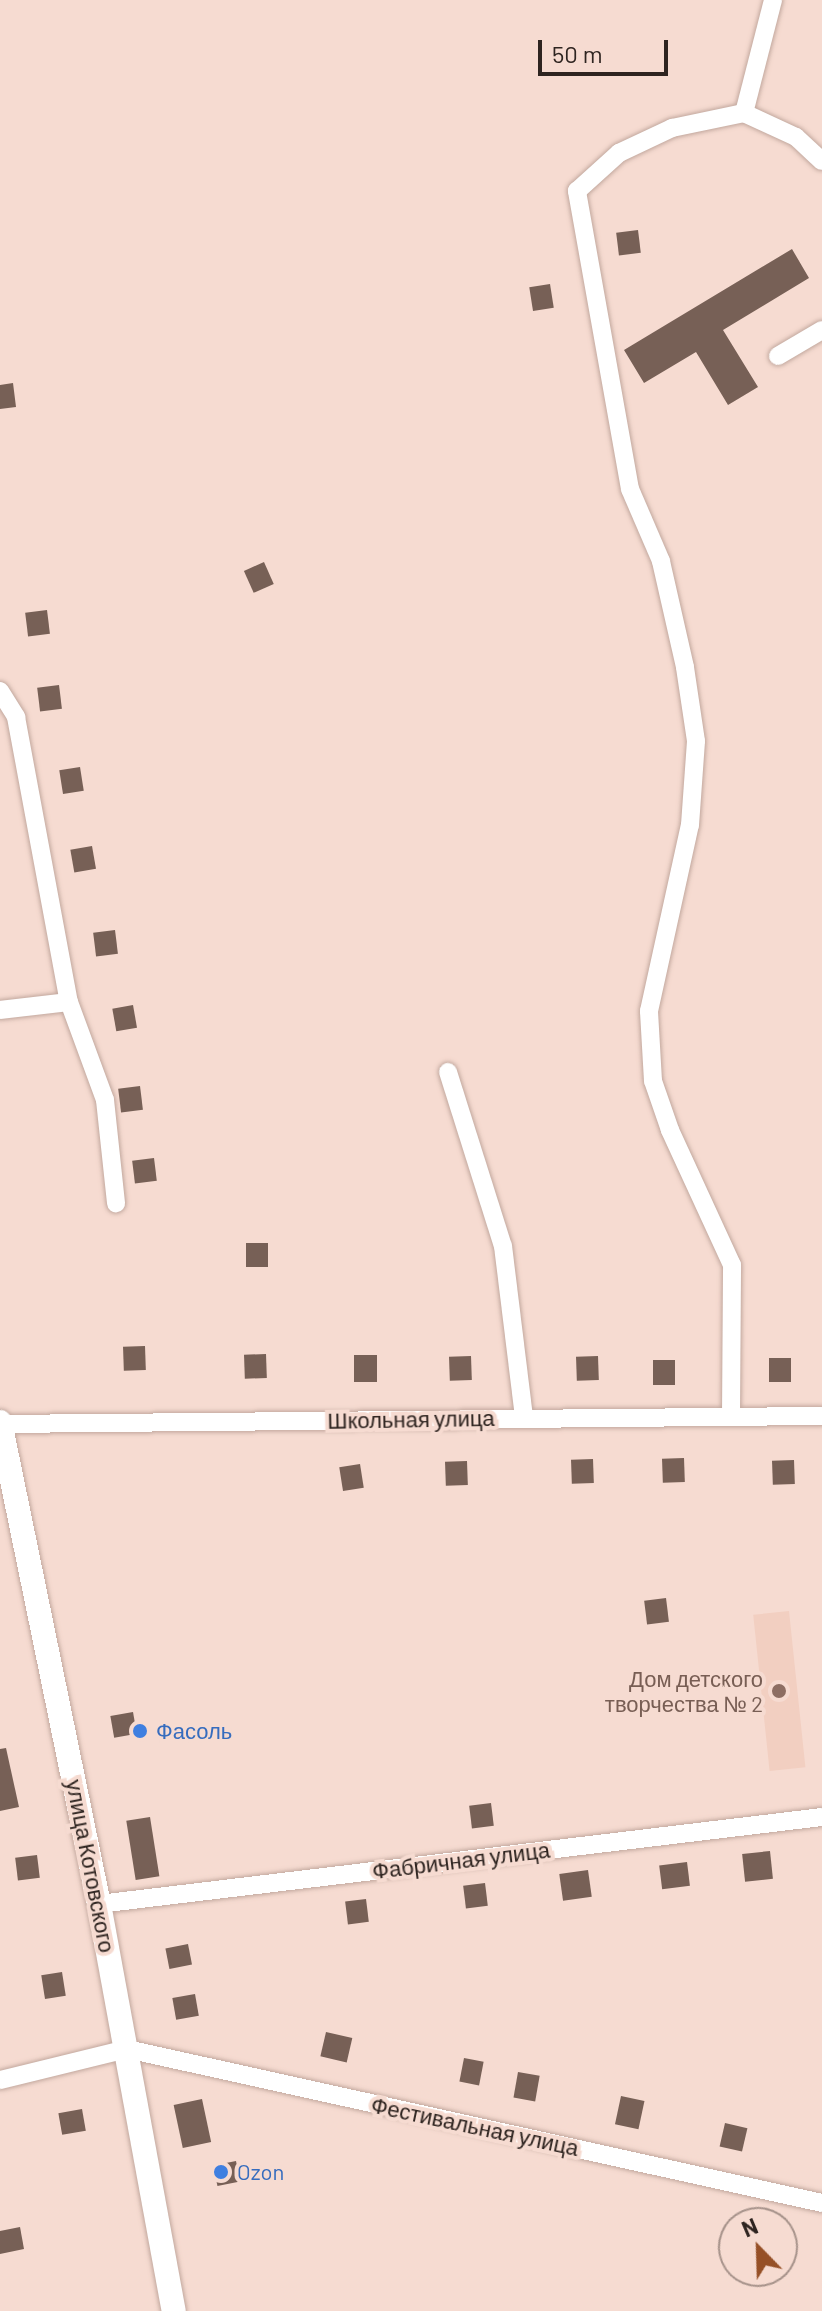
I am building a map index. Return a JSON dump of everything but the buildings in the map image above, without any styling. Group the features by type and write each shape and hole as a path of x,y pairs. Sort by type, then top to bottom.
{"main road":[{"name":"улица Котовского","path":"0,1423 6,1479 99,1904 174,2311"}],"street":[{"path":"744,113 773,0"},
{"path":"731,1415 732,1265 670,1130 653,1081 649,1011 670,931 690,825 696,741 685,667 661,561 630,489 577,191 619,153 672,128 744,113 796,137 822,161"},
{"path":"778,356 822,330"},
{"path":"0,691 16,717 69,1002 105,1100 116,1203"},
{"path":"0,1010 69,1002"},
{"path":"448,1072 503,1246 524,1418"},
{"name":"Школьная улица","path":"0,1423 822,1416"},
{"name":"Фабричная улица","path":"99,1904 822,1817"},
{"path":"0,2080 127,2049"},
{"name":"Фестивальная улица","path":"127,2049 822,2203"}],"shaded area":[{"name":"Дом детского творчества № 2","path":"789,1611 805,1767 770,1771 753,1615"}],"place":[{"name":"Дом детского творчества № 2","path":"779,1691"},
{"name":"Фасоль","path":"140,1731"},
{"name":"Ozon","path":"221,2172"}]}
